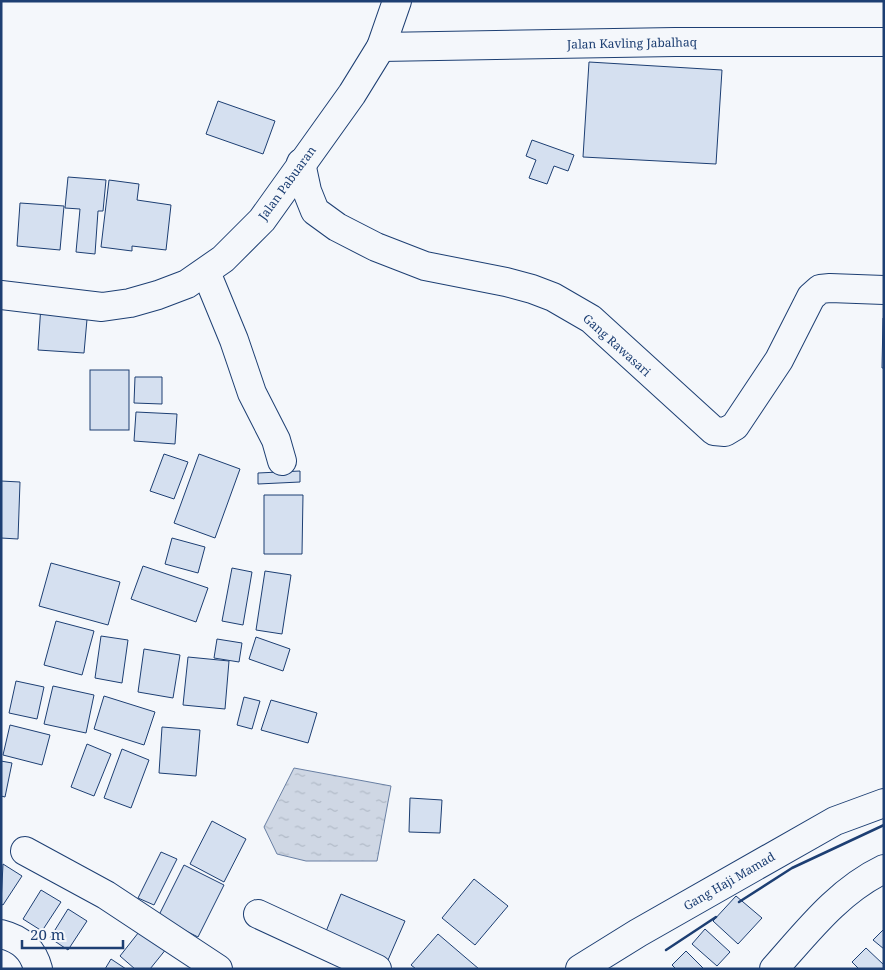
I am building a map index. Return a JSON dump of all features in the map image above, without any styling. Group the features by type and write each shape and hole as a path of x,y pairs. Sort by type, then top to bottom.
{"street":[{"name":"Jalan Pabuaran","path":"1,295 102,307 158,295 187,284 206,272 223,259 262,220 352,94 381,47 397,1"},
{"name":"Jalan Kavling Jabalhaq","path":"381,47 675,42 884,42"},
{"name":"Gang Rawasari","path":"301,163 307,191 315,211 337,228 376,247 425,266 506,282 553,297 574,308 591,319 714,431 725,432 735,426 779,360 812,297 820,289 884,290"},
{"path":"206,272 234,340 252,393 276,440 282,461"},
{"name":"Gang Haji Mamad","path":"580,969 638,933 835,821 884,803"},
{"path":"25,851 106,895 218,969"},
{"path":"774,969 828,909 862,880 884,869"},
{"path":"258,914 377,969"},
{"path":"1,934 14,937 26,944 36,960 38,969"}],"water":[{"path":"294,768 391,786 377,861 306,861 277,854 264,827"}],"building":[{"path":"589,62 722,70 716,164 583,157"},
{"path":"218,101 275,121 263,154 206,134"},
{"path":"532,140 574,155 568,171 554,166 547,184 529,178 536,160 526,156"},
{"path":"68,177 106,180 103,211 98,211 95,254 76,252 80,209 65,208"},
{"path":"109,180 139,184 137,200 171,205 166,250 132,246 132,251 101,247"},
{"path":"20,203 64,206 60,250 17,246"},
{"path":"41,305 88,308 84,353 38,350"},
{"path":"883,318 884,368 882,368"},
{"path":"90,370 129,370 129,430 90,430"},
{"path":"135,377 162,377 162,404 134,403"},
{"path":"136,412 177,414 175,444 134,441"},
{"path":"164,454 188,462 174,499 150,491"},
{"path":"199,454 240,469 215,538 174,523"},
{"path":"300,471 300,482 258,484 258,473"},
{"path":"1,481 20,482 18,539 1,538"},
{"path":"264,495 303,495 302,554 264,554"},
{"path":"172,538 205,547 198,573 165,564"},
{"path":"51,563 120,582 108,625 39,606"},
{"path":"143,566 208,588 196,622 131,599"},
{"path":"232,568 252,572 243,625 222,621"},
{"path":"265,571 291,575 282,634 256,630"},
{"path":"56,621 94,631 82,675 44,665"},
{"path":"101,636 128,640 122,683 95,678"},
{"path":"256,637 290,649 283,671 249,659"},
{"path":"217,639 242,643 239,662 214,658"},
{"path":"144,649 180,655 173,698 138,692"},
{"path":"188,657 229,661 225,709 183,705"},
{"path":"16,681 44,687 37,719 9,713"},
{"path":"53,686 94,695 86,733 44,724"},
{"path":"104,696 155,712 144,745 94,729"},
{"path":"244,697 260,701 252,729 237,725"},
{"path":"271,700 317,713 308,743 261,730"},
{"path":"10,725 50,735 42,765 3,755"},
{"path":"162,727 200,730 196,776 159,773"},
{"path":"87,744 111,754 94,796 71,787"},
{"path":"122,749 149,760 131,808 104,798"},
{"path":"1,761 12,763 5,797 1,796"},
{"path":"410,798 442,800 440,833 409,832"},
{"path":"212,821 246,839 224,882 190,864"},
{"path":"161,852 177,859 154,905 138,898"},
{"path":"3,864 22,876 3,905 1,904"},
{"path":"184,865 224,885 198,937 158,917"},
{"path":"474,879 508,906 475,945 442,918"},
{"path":"41,890 61,902 42,931 23,919"},
{"path":"341,894 405,921 388,960 325,934"},
{"path":"736,896 762,918 738,944 713,921"},
{"path":"68,909 87,921 68,950 50,938"},
{"path":"146,923 171,943 150,969 135,969 120,956"},
{"path":"705,929 730,952 717,966 692,944"},
{"path":"884,929 884,949 873,940"},
{"path":"438,934 479,969 416,969 411,965"},
{"path":"866,948 884,965 884,969 859,969 852,962"},
{"path":"686,951 704,969 676,969 672,965"},
{"path":"111,959 126,969 105,969"}],"wall":[{"path":"739,902 792,868 884,825"},
{"path":"666,950 716,917"}]}
